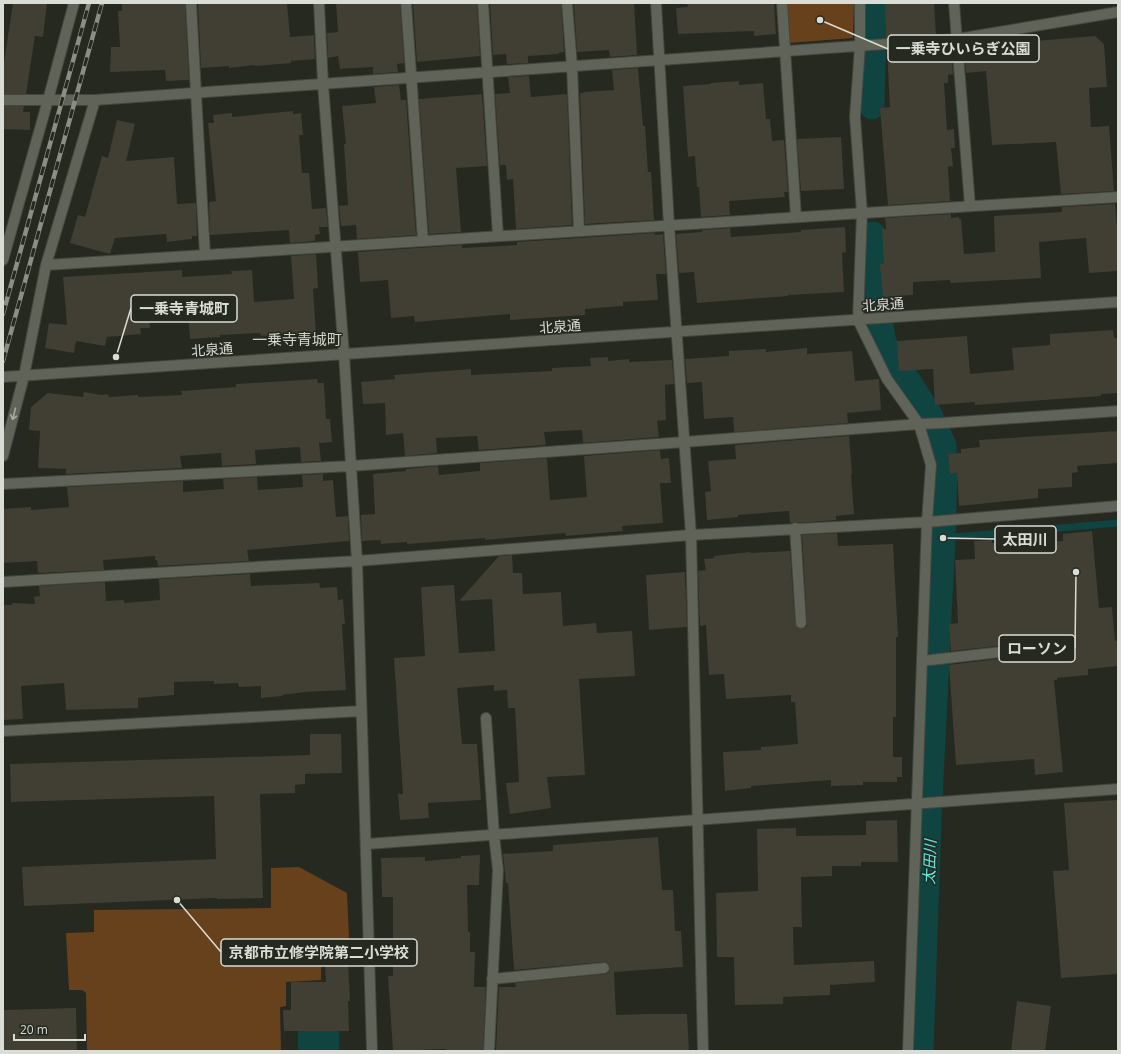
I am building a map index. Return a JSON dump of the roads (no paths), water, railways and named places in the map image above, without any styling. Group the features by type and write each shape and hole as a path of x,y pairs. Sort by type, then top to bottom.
{"street":[{"path":"3,260 7,231 48,100 74,3"},
{"path":"191,3 205,254"},
{"path":"319,3 323,84 344,354 357,560 361,711 367,844 372,1051"},
{"path":"406,3 423,241"},
{"path":"483,3 498,236"},
{"path":"567,3 572,67 579,231"},
{"path":"656,3 669,225 691,535 696,819 703,1051"},
{"path":"782,3 796,217"},
{"path":"860,3 865,46 855,117 862,213 863,320 887,379 923,424 931,465 931,521 922,661 920,803 908,1051"},
{"path":"954,3 970,206"},
{"path":"3,100 95,100 957,39 1118,12"},
{"path":"3,456 24,376 46,264 95,100"},
{"path":"46,264 1118,197"},
{"name":"北泉通","path":"3,377 1118,302"},
{"path":"3,484 351,466 1118,411"},
{"path":"3,582 357,560 795,528 952,520 1118,506"},
{"path":"795,528 801,623"},
{"path":"922,661 1052,646"},
{"path":"3,731 361,711"},
{"path":"486,718 494,835 498,870 489,1051"},
{"path":"367,844 1118,789"},
{"path":"492,979 604,968"}],"water":[{"path":"298,1031 339,1031 339,1051 298,1051"}],"waterway":[{"name":"太田川","path":"872,107 875,3"},
{"name":"太田川","path":"873,234 873,282 884,343 929,413 944,445 945,471 943,538 929,821 921,1051"},
{"path":"943,538 1118,523"}],"railway":[{"path":"3,314 89,3"},
{"path":"3,361 102,3"}],"place":[{"name":"一乗寺ひいらぎ公園","path":"820,20"},
{"name":"一乗寺青城町","path":"116,357"},
{"name":"太田川","path":"943,538"},
{"name":"ローソン","path":"1076,572"},
{"name":"京都市立修学院第二小学校","path":"177,900"}],"district":[{"name":"一乗寺青城町","path":"297,339"}]}
